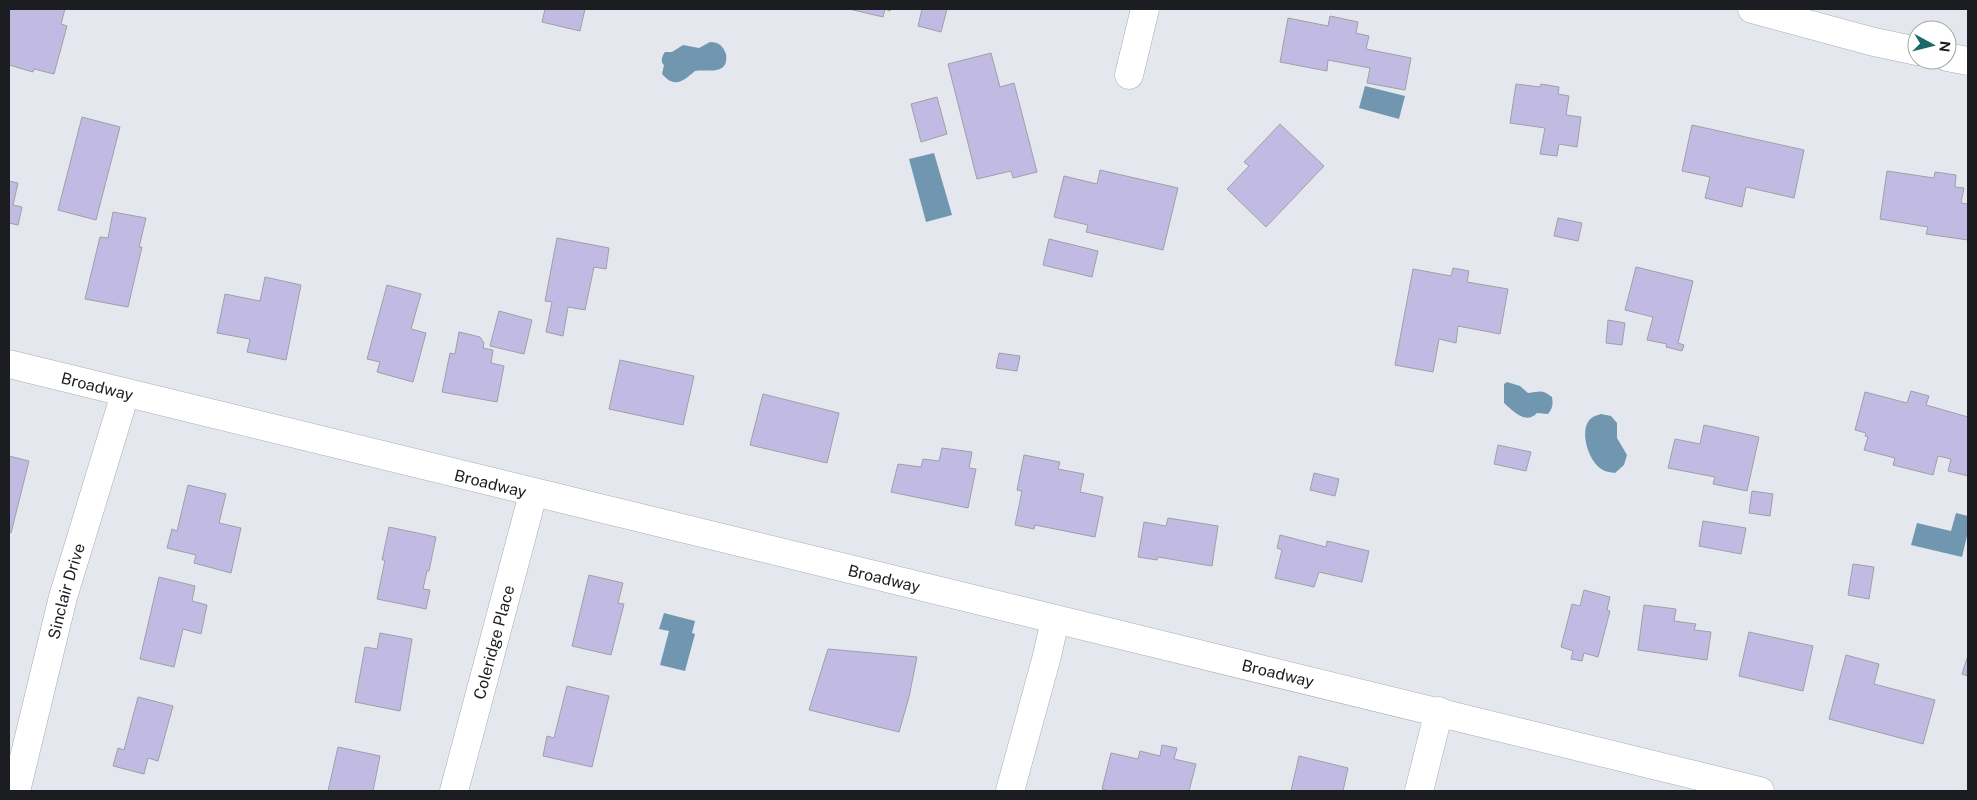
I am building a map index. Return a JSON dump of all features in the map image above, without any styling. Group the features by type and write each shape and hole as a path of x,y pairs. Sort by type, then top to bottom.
{"main road":[{"path":"1129,75 1145,9"},
{"path":"1752,9 1874,42 1907,49"},
{"name":"Broadway","path":"9,364 533,494 1438,711 1760,791"},
{"name":"Sinclair Drive","path":"16,791 63,597 125,394"},
{"name":"Coleridge Place","path":"454,791 533,494"},
{"path":"1010,791 1055,620"},
{"path":"1419,791 1438,711"}],"water":[{"path":"710,42 720,45 724,49 726,61 721,69 695,71 679,82 671,81 662,74 664,65 662,59 665,52 672,52 683,45 699,48"},
{"path":"1365,86 1405,96 1399,119 1359,108"},
{"path":"934,153 952,215 926,222 909,159"},
{"path":"1507,382 1520,386 1528,393 1543,392 1548,394 1552,397 1550,412 1548,414 1537,413 1528,418 1515,413 1504,403 1504,384"},
{"path":"1601,414 1611,416 1617,423 1617,438 1627,455 1624,465 1615,473 1604,471 1598,466 1589,453 1586,444 1585,436 1588,422 1593,417"},
{"path":"1956,513 1968,516 1968,532 1962,557 1911,545 1917,523 1951,531"},
{"path":"664,613 695,621 692,633 695,634 685,671 660,665 669,631 659,629"}],"building":[{"path":"9,9 65,9 61,24 67,26 54,74 34,69 33,72 9,65"},
{"path":"545,9 585,9 580,31 542,22"},
{"path":"849,9 885,9 883,17"},
{"path":"922,9 947,9 941,32 918,26"},
{"path":"1330,16 1358,22 1356,33 1369,36 1366,49 1411,58 1405,90 1367,83 1370,68 1328,60 1327,71 1280,62 1288,18 1328,26"},
{"path":"991,53 1000,87 1014,83 1037,172 1013,178 1011,171 977,179 948,64"},
{"path":"1516,84 1540,87 1541,84 1559,87 1558,94 1569,96 1566,115 1581,117 1577,147 1559,144 1557,156 1540,154 1545,128 1510,123"},
{"path":"937,97 947,134 921,142 911,104"},
{"path":"82,117 120,127 96,220 58,210"},
{"path":"1280,124 1324,166 1266,227 1227,189 1249,166 1244,162"},
{"path":"1692,125 1804,150 1794,198 1746,187 1742,207 1705,198 1710,177 1682,171"},
{"path":"1100,170 1178,188 1163,250 1086,232 1088,225 1054,217 1064,176 1097,184"},
{"path":"1887,171 1934,178 1935,172 1956,175 1955,187 1964,188 1961,203 1968,204 1968,240 1926,234 1928,227 1880,219"},
{"path":"9,181 18,183 13,205 22,207 18,225 9,223"},
{"path":"113,212 146,218 139,247 142,247 128,307 85,299 100,237 108,238"},
{"path":"1558,218 1582,223 1578,241 1554,236"},
{"path":"557,238 609,248 606,269 594,267 585,310 568,307 563,336 546,332 552,302 545,301"},
{"path":"1049,239 1098,251 1092,277 1043,265"},
{"path":"1636,267 1693,281 1678,343 1684,345 1682,351 1666,347 1667,344 1647,340 1653,317 1625,310"},
{"path":"1453,268 1469,271 1467,282 1508,289 1500,334 1458,326 1456,343 1439,339 1433,372 1395,365 1413,269 1451,276"},
{"path":"265,277 301,285 286,360 247,352 250,339 217,333 225,294 260,301"},
{"path":"387,285 421,294 411,329 426,333 413,382 377,372 380,362 367,359"},
{"path":"499,311 532,320 524,354 490,346"},
{"path":"1608,320 1625,323 1622,345 1606,343"},
{"path":"459,332 480,337 484,343 483,348 493,350 491,363 504,366 497,402 442,392 450,353 455,354"},
{"path":"999,353 1020,356 1017,371 996,368"},
{"path":"620,360 694,376 683,425 609,409"},
{"path":"1911,391 1929,396 1926,405 1968,417 1968,476 1948,471 1951,459 1938,456 1933,475 1893,465 1895,458 1864,450 1868,437 1865,436 1866,433 1855,430 1865,392 1907,403"},
{"path":"763,394 839,413 827,463 750,445"},
{"path":"1704,425 1759,437 1747,491 1713,484 1715,477 1668,468 1675,439 1700,444"},
{"path":"1498,445 1531,452 1526,471 1494,464"},
{"path":"942,448 972,452 969,468 976,469 968,508 891,492 898,464 921,467 923,459 939,461"},
{"path":"1024,455 1060,462 1058,469 1084,474 1080,492 1103,497 1095,537 1035,525 1034,529 1015,525 1022,491 1017,490"},
{"path":"9,456 29,461 11,533 9,532"},
{"path":"1314,473 1339,479 1335,496 1310,490"},
{"path":"188,485 226,494 219,523 241,528 231,573 194,563 196,555 167,548 172,529 177,531"},
{"path":"1752,491 1773,494 1770,516 1749,513"},
{"path":"1168,518 1218,526 1212,566 1158,557 1157,560 1138,557 1144,522 1166,526"},
{"path":"1703,521 1746,528 1741,554 1699,546"},
{"path":"389,527 436,537 423,589 430,590 426,609 377,599"},
{"path":"1280,535 1326,547 1327,541 1369,551 1362,582 1319,572 1314,587 1275,578 1282,550 1277,548"},
{"path":"1853,564 1874,567 1869,599 1848,595"},
{"path":"589,575 623,583 618,603 624,604 611,655 572,646"},
{"path":"159,577 195,586 192,601 207,605 201,634 183,629 174,667 140,659"},
{"path":"1584,590 1610,597 1607,610 1610,611 1598,657 1584,653 1582,661 1571,659 1573,651 1561,647 1572,604 1580,606"},
{"path":"1644,605 1676,609 1674,621 1696,624 1694,630 1711,632 1707,660 1638,650"},
{"path":"1749,632 1813,646 1803,691 1739,676"},
{"path":"380,633 412,639 400,711 355,702 365,647 377,649"},
{"path":"828,649 917,657 909,697 899,732 809,710"},
{"path":"1846,655 1879,664 1874,684 1935,700 1923,744 1829,719"},
{"path":"1968,655 1968,676 1962,674"},
{"path":"567,686 609,696 592,767 543,756 547,736 554,738"},
{"path":"138,697 173,706 158,761 148,758 144,774 113,766 118,748 124,750"},
{"path":"1162,745 1177,748 1174,759 1196,764 1189,791 1110,791 1102,789 1111,753 1138,759 1140,751 1160,756"},
{"path":"338,747 380,756 373,791 328,791"},
{"path":"1299,756 1348,768 1343,791 1291,791"}]}
